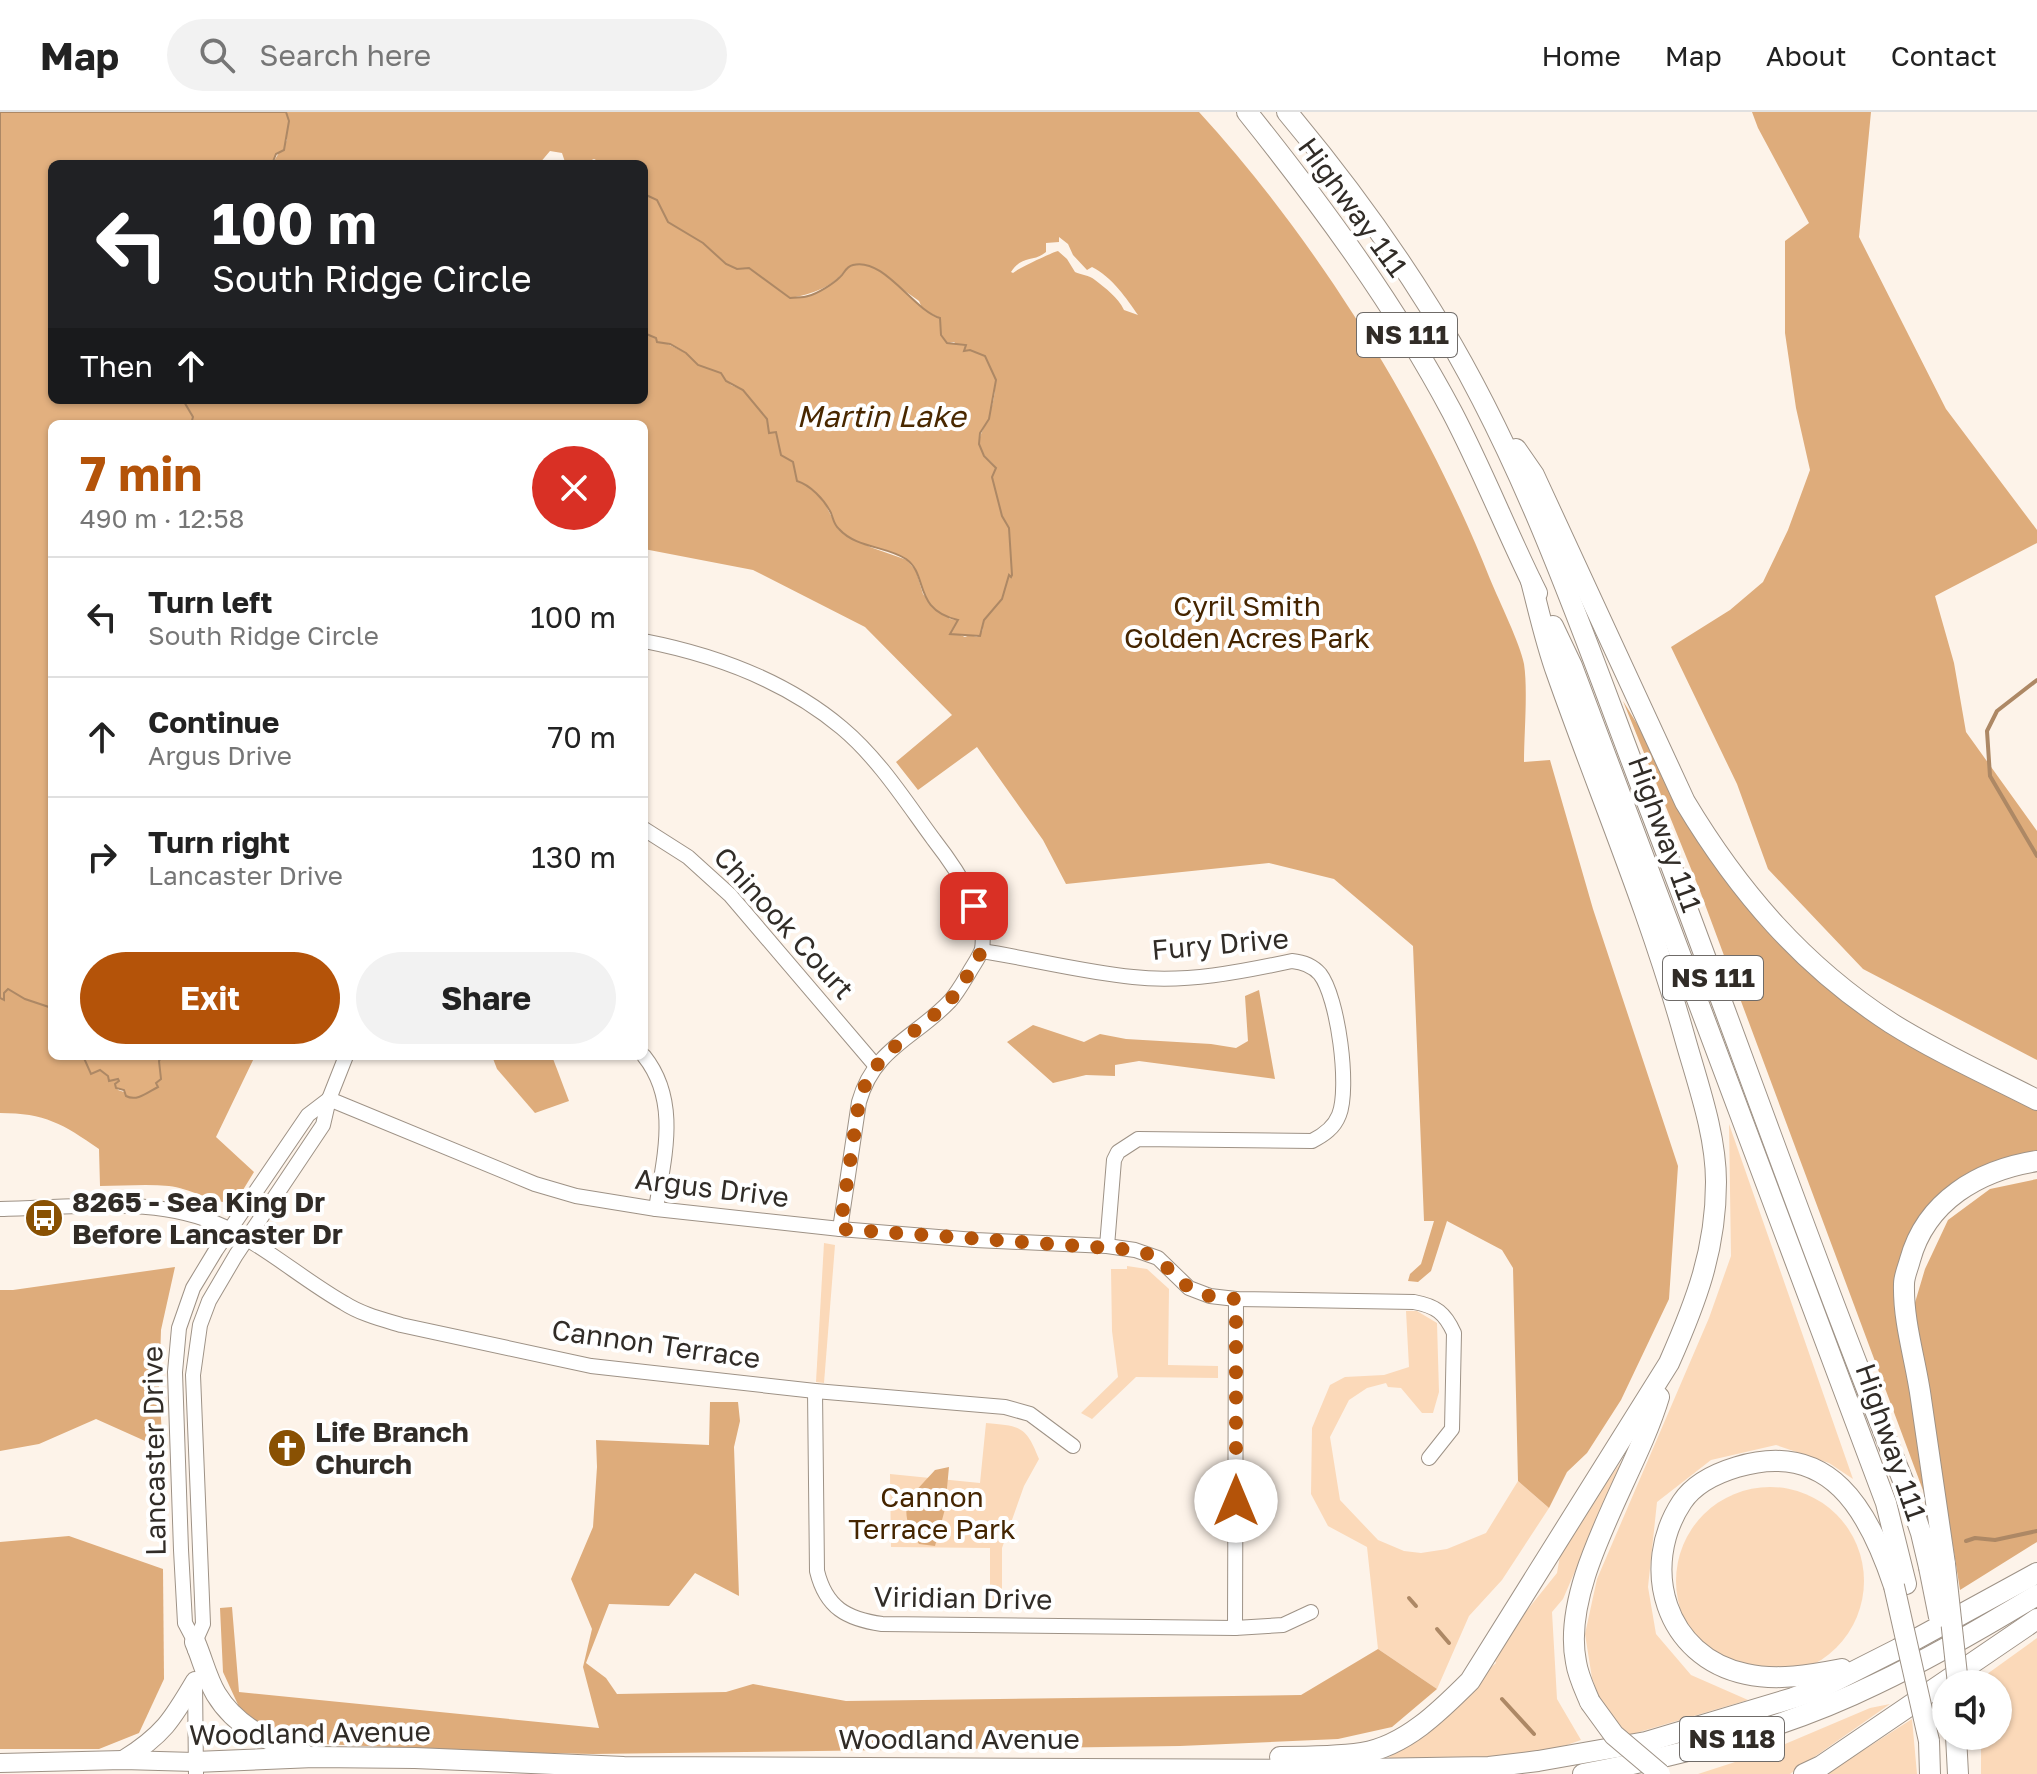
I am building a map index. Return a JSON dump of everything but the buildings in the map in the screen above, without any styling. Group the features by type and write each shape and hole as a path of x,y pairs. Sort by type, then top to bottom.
{"highway":[{"name":"Highway 111","path":"1247,112 1347,242 1452,411 1572,666 1886,1503 1900,1585 1924,1673 1930,1774"},
{"name":"Highway 111","path":"1287,112 1322,153 1432,310 1480,396 1553,558 1921,1533 1937,1565 1948,1670"},
{"path":"1480,396 1534,475 1685,802 1715,852 1754,904 1844,990 1880,1015 1935,1048 2037,1100"},
{"path":"1531,581 1556,672 1616,827 1659,953 1710,1134 1716,1179 1714,1222 1707,1265 1669,1363 1656,1407 1583,1580 1574,1617 1576,1662 1590,1702 1614,1735 1660,1774"},
{"path":"1956,1670 1937,1565 1904,1282 1914,1246 1933,1213 1962,1187 1996,1169 2037,1161"},
{"path":"963,1767 1134,1758 1350,1754 1363,1753 1401,1737 1443,1708 1470,1681 1669,1363"},
{"path":"1866,1665 1817,1674 1765,1677 1743,1674 1707,1659 1689,1643 1667,1607 1661,1567 1662,1544 1684,1499 1704,1481 1749,1463 1768,1460 1793,1463 1817,1471 1839,1484 1861,1509 1900,1585"},
{"path":"1973,1610 2037,1566"},
{"name":"NS 118","path":"1973,1610 2037,1573"},
{"name":"NS 118","path":"1583,1774 1670,1756 1759,1730 1828,1705 1966,1639 2037,1595"},
{"name":"Woodland Avenue","path":"196,1768 314,1757 624,1767 1475,1768 1538,1761 1646,1742 1723,1721 1821,1688 1973,1610"},
{"path":"1804,1774 1821,1766 2037,1619"},
{"path":"195,1642 216,1694 243,1724 258,1736 314,1757"},
{"path":"1957,1750 1958,1774"}],"main road":[{"path":"123,1760 152,1742 171,1722 195,1681"},
{"name":"Woodland Avenue","path":"0,1763 123,1760 196,1768"}],"street":[{"path":"648,642 683,648 770,680 809,703 843,729 875,762 960,876 974,906 982,951 949,1001 890,1049 864,1083 840,1229"},
{"name":"Chinook Court","path":"648,832 688,857 730,895 875,1065"},
{"name":"Fury Drive","path":"982,951 1134,978 1195,977 1292,961 1303,962 1321,976 1328,989 1341,1047 1343,1099 1340,1113 1331,1128 1312,1141 1138,1139 1118,1152 1114,1160 1107,1246"},
{"name":"Lancaster Drive","path":"196,1768 195,1642 203,1624 193,1388 200,1325 209,1301 245,1240 323,1125 329,1099 344,1060"},
{"path":"647,1060 655,1073 667,1109 667,1131 656,1209"},
{"name":"Argus Drive","path":"329,1099 535,1184 576,1196 656,1209 840,1229 1107,1246 1149,1253 1189,1288 1210,1296 1414,1302 1440,1310 1454,1333 1452,1429 1429,1458"},
{"name":"Lancaster Drive","path":"195,1642 185,1623 184,1609 175,1350 182,1317 193,1288 229,1230 308,1115 329,1099"},
{"path":"290,1145 305,1155"},
{"name":"Cannon Terrace","path":"0,1209 136,1206 174,1210 215,1222 345,1304 401,1325 591,1366 815,1391 1005,1407 1030,1414 1073,1446"},
{"path":"1235,1628 1236,1299"},
{"name":"Viridian Drive","path":"815,1391 817,1571 827,1595 845,1614 857,1621 882,1624 1235,1628 1283,1625 1311,1612"}],"green space":[{"name":"Cyril Smith Golden Acres Park","path":"286,112 1199,112 1286,217 1327,274 1401,394 1464,517 1522,655 1526,699 1524,762 1550,760 1593,909 1678,1166 1669,1299 1621,1400 1587,1453 1567,1472 1549,1508 1518,1481 1513,1268 1502,1250 1447,1221 1431,1271 1418,1282 1408,1281 1410,1274 1421,1264 1434,1221 1424,1221 1413,946 1334,879 1269,863 1066,884 1043,840 977,747 918,790 896,762 952,715 865,627 753,570 648,550 648,420 191,420 192,414 186,404 648,404 648,334 686,353 697,364 721,373 731,385 743,390 767,419 771,433 776,432 781,455 793,461 799,482 807,483 824,502 838,529 870,547 907,560 916,571 923,594 935,609 950,619 958,620 951,631 965,637 977,637 982,632 984,620 1002,599 1008,575 1012,575 1009,528 1002,516 992,477 996,468 983,454 979,443 994,394 994,380 985,356 964,351 954,342 947,343 941,335 938,317 923,310 919,301 870,266 847,268 835,281 821,289 790,298 749,268 737,269 726,264 703,243 668,222 657,200 648,196 648,160 564,160 562,153 550,151 542,160 274,160 287,140","holes":["1059,237 1068,244 1073,255 1087,270 1092,267 1106,276 1138,315 1124,310 1115,297 1093,278 1075,272 1058,251 1011,272 1020,263 1046,252 1046,243 1059,242"]},
{"path":"1752,112 1871,112 1859,237 1946,409 2037,530 2037,543 1935,596 1954,663 1966,732 2037,831 2037,1060 1863,969 1768,869 1737,784 1671,647 1730,610 1763,582 1788,530 1810,470 1796,408 1785,333 1785,241 1809,223"},
{"path":"1623,701 1702,830 1819,974 2037,1108 2037,1158 1933,1203 1898,1302 1924,1493 1700,891"},
{"path":"8,989 48,1007 48,1060 85,1060 91,1073 100,1070 109,1076 109,1081 118,1079 115,1084 118,1090 139,1097 158,1085 160,1060 253,1060 216,1137 254,1172 235,1203 169,1186 100,1186 99,1149 75,1133 42,1118 0,1113 0,998 4,999"},
{"path":"1259,990 1275,1079 1139,1061 1115,1065 1115,1076 1086,1075 1053,1083 1007,1042 1033,1025 1084,1042 1100,1034 1236,1048 1248,1041 1245,996"},
{"path":"494,1060 554,1060 569,1101 535,1113 497,1069"},
{"path":"1729,1124 1853,1479 1829,1463 1776,1445 1711,1460 1657,1502 1648,1587 1656,1634 1691,1675 1748,1700 1629,1735 1609,1714 1599,1697 1592,1678 1585,1634 1597,1579 1709,1318 1731,1256"},
{"path":"2037,1179 2037,1542 1960,1590 1911,1316 1925,1269 1948,1220 1990,1189"},
{"path":"824,1243 835,1245 824,1383 816,1382"},
{"path":"1127,1266 1147,1269 1169,1289 1168,1365 1218,1366 1218,1378 1136,1377 1092,1419 1081,1413 1118,1377 1112,1331 1111,1269 1127,1269"},
{"path":"175,1267 161,1330 159,1389 163,1449 96,1419 39,1444 0,1451 0,1290"},
{"path":"1406,1311 1417,1311 1437,1323 1439,1392 1433,1413 1422,1413 1401,1388 1388,1387 1386,1383 1367,1388 1349,1400 1330,1437 1340,1500 1378,1540 1404,1551 1421,1553 1447,1549 1486,1533 1518,1481 1549,1508 1502,1580 1469,1616 1437,1689 1378,1649 1367,1547 1328,1526 1311,1494 1312,1428 1330,1385 1345,1377 1384,1375 1409,1367"},
{"path":"710,1402 738,1402 740,1421 734,1447 739,1596 695,1573 669,1606 609,1604 586,1663 606,1678 617,1694 726,1692 753,1684 846,1701 1301,1695 1378,1649 1437,1689 1392,1727 1338,1739 1180,1746 593,1754 493,1752 302,1743 245,1720 223,1672 220,1608 232,1607 239,1692 599,1728 583,1667 592,1629 571,1579 593,1527 596,1440 709,1445"},
{"name":"Cannon Terrace Park","path":"986,1423 1021,1430 1039,1459 1024,1486 1002,1548 1002,1609 990,1609 990,1548 891,1547 890,1474 980,1483"},
{"path":"1624,1458 1563,1599 1552,1612 1557,1699 1581,1740 1558,1748 1509,1757 1385,1761 1496,1663 1492,1654 1557,1573 1562,1544"},
{"path":"949,1467 945,1509 935,1546 919,1544 908,1521 908,1504 935,1470"},
{"path":"1770,1487 1806,1495 1836,1515 1856,1545 1864,1581 1856,1617 1836,1647 1806,1667 1770,1675 1734,1667 1704,1647 1684,1617 1676,1581 1684,1545 1704,1515 1734,1495"},
{"path":"69,1536 163,1569 164,1679 139,1733 99,1749 0,1749 0,1542"},
{"path":"2037,1638 2037,1774 1981,1774 1981,1750 2012,1750 2012,1670 1993,1670"},
{"path":"1890,1704 1790,1774 1698,1774 1766,1752 1870,1708"},
{"path":"1912,1719 1917,1774 1826,1774"}],"water":[{"path":"0,112 286,112 289,121 284,150 276,154 274,160 48,160 48,404 185,404 193,417 192,420 48,420 48,1007 8,989 4,1000 0,998"},
{"name":"Martin Lake","path":"648,196 657,200 668,222 703,243 726,264 737,269 749,268 790,298 806,297 820,291 853,265 876,269 919,305 940,318 941,335 947,343 966,345 964,351 985,356 996,380 989,419 980,433 979,444 984,456 996,468 992,477 1002,516 1009,528 1012,575 1009,575 1002,599 984,620 980,636 950,634 958,620 944,615 927,600 913,566 906,559 854,540 837,527 821,498 797,481 793,462 781,455 776,432 769,433 767,419 743,390 726,381 721,373 698,365 686,353 670,344 657,342 656,338 648,335"},
{"path":"85,1060 160,1060 161,1079 156,1083 158,1087 142,1096 130,1098 124,1090 116,1088 118,1079 109,1081 100,1070 91,1074"}],"waterway":[{"path":"2037,680 1997,711 1987,731 1990,776 2037,856"},
{"path":"1966,1541 1975,1538 1995,1540 2037,1531"},
{"path":"1409,1598 1416,1606"},
{"path":"1437,1629 1449,1643"},
{"path":"1502,1699 1534,1734"}],"place":[{"name":"8265 - Sea King Dr Before Lancaster Dr","path":"44,1218"},
{"name":"Life Branch Church","path":"287,1448"}],"route":[{"path":"974,906 982,951 961,986 926,1022 890,1049 864,1083 840,1229 1135,1250 1158,1258 1189,1288 1210,1296 1236,1299 1236,1501"}]}
